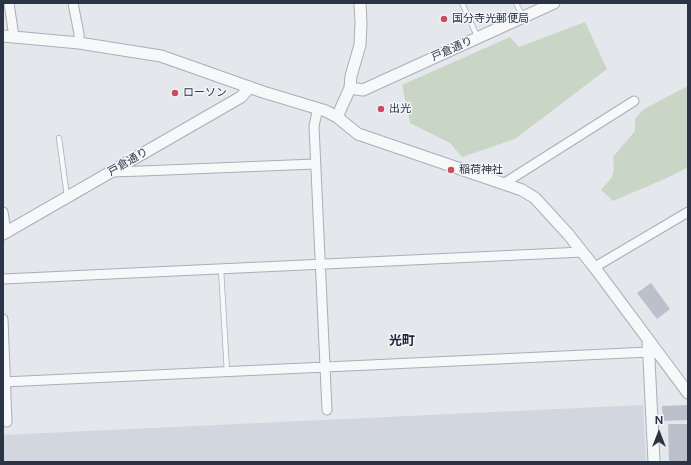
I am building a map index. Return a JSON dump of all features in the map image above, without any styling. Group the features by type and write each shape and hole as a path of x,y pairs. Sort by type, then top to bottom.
{"street":[{"path":"9,3 14,37"},
{"path":"73,3 79,34 79,43"},
{"path":"337,117 350,88 360,45 362,23 360,3"},
{"name":"戸倉通り","path":"350,88 363,90 554,3"},
{"path":"3,36 79,43 161,56 264,92 318,108 337,117 358,134 522,190 535,198 583,252 688,393"},
{"name":"戸倉通り","path":"5,233 241,97 250,87"},
{"path":"502,184 634,101"},
{"path":"318,108 314,126 327,410"},
{"path":"111,172 142,172 316,164"},
{"path":"3,212 5,233"},
{"path":"595,267 688,212"},
{"path":"3,279 583,252"},
{"path":"3,318 4,382 7,422"},
{"path":"648,339 654,462"},
{"path":"4,382 649,352"}],"lane":[{"path":"462,3 478,38"},
{"path":"516,3 523,17"},
{"path":"59,138 67,197"},
{"path":"221,269 227,372"}],"shaded area":[{"path":"643,405 646,462 3,462 3,435"}],"green space":[{"path":"585,22 607,69 515,139 462,157 450,143 410,123 402,85 510,37 519,47"},
{"path":"688,86 688,167 667,178 613,201 601,190 612,177 614,169 613,157 635,131 635,119 644,109"}],"building":[{"path":"651,283 670,309 657,319 637,293"},
{"path":"688,405 688,420 663,421 662,406"},
{"path":"668,424 688,424 688,462 669,462"}],"place":[{"name":"国分寺光郵便局","path":"444,19"},
{"name":"ローソン","path":"175,93"},
{"name":"出光","path":"381,109"},
{"name":"稲荷神社","path":"451,170"}],"district":[{"name":"光町","path":"402,341"}]}
